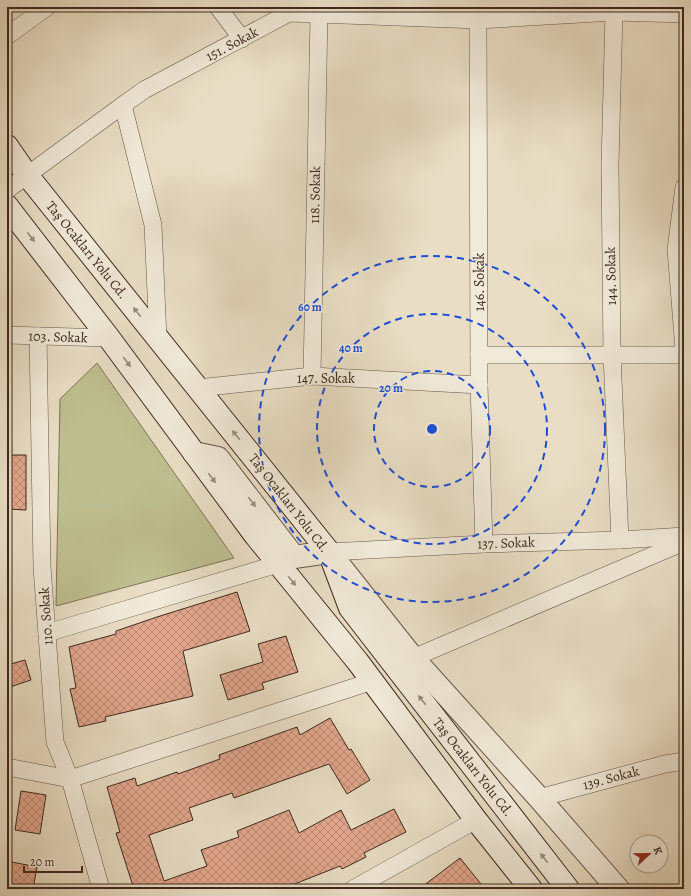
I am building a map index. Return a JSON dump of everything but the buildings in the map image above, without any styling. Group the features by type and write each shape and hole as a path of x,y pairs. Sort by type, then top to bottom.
{"main road":[{"name":"Taş Ocakları Yolu Cd.","path":"7,146 27,175 329,552 350,608 568,889"},
{"name":"Taş Ocakları Yolu Cd.","path":"7,206 109,338 255,535 373,681 476,820 531,889"},
{"path":"194,453 218,458 294,557 329,552 412,658 539,798 618,889"}],"street":[{"path":"7,36 47,7"},
{"path":"218,7 242,39"},
{"name":"151. Sokak","path":"7,190 144,90 242,39 281,12 319,14 441,13 478,20 528,12 684,14"},
{"name":"144. Sokak","path":"614,12 610,165 612,355 620,540"},
{"name":"118. Sokak","path":"312,376 319,14"},
{"name":"146. Sokak","path":"478,20 479,386 484,544"},
{"path":"123,105 153,225 158,339"},
{"path":"684,187 676,249 684,350"},
{"name":"103. Sokak","path":"7,335 109,338"},
{"name":"110. Sokak","path":"38,336 42,567 54,742 70,778 101,889"},
{"path":"479,355 684,355"},
{"name":"147. Sokak","path":"198,388 312,376 479,386"},
{"name":"137. Sokak","path":"329,552 684,536"},
{"path":"412,658 684,542"},
{"path":"47,633 278,564"},
{"path":"7,767 70,778 373,681"},
{"name":"139. Sokak","path":"539,798 665,764 684,761"},
{"path":"353,889 476,820"}],"green space":[{"path":"97,363 234,558 56,606 60,399"}]}
